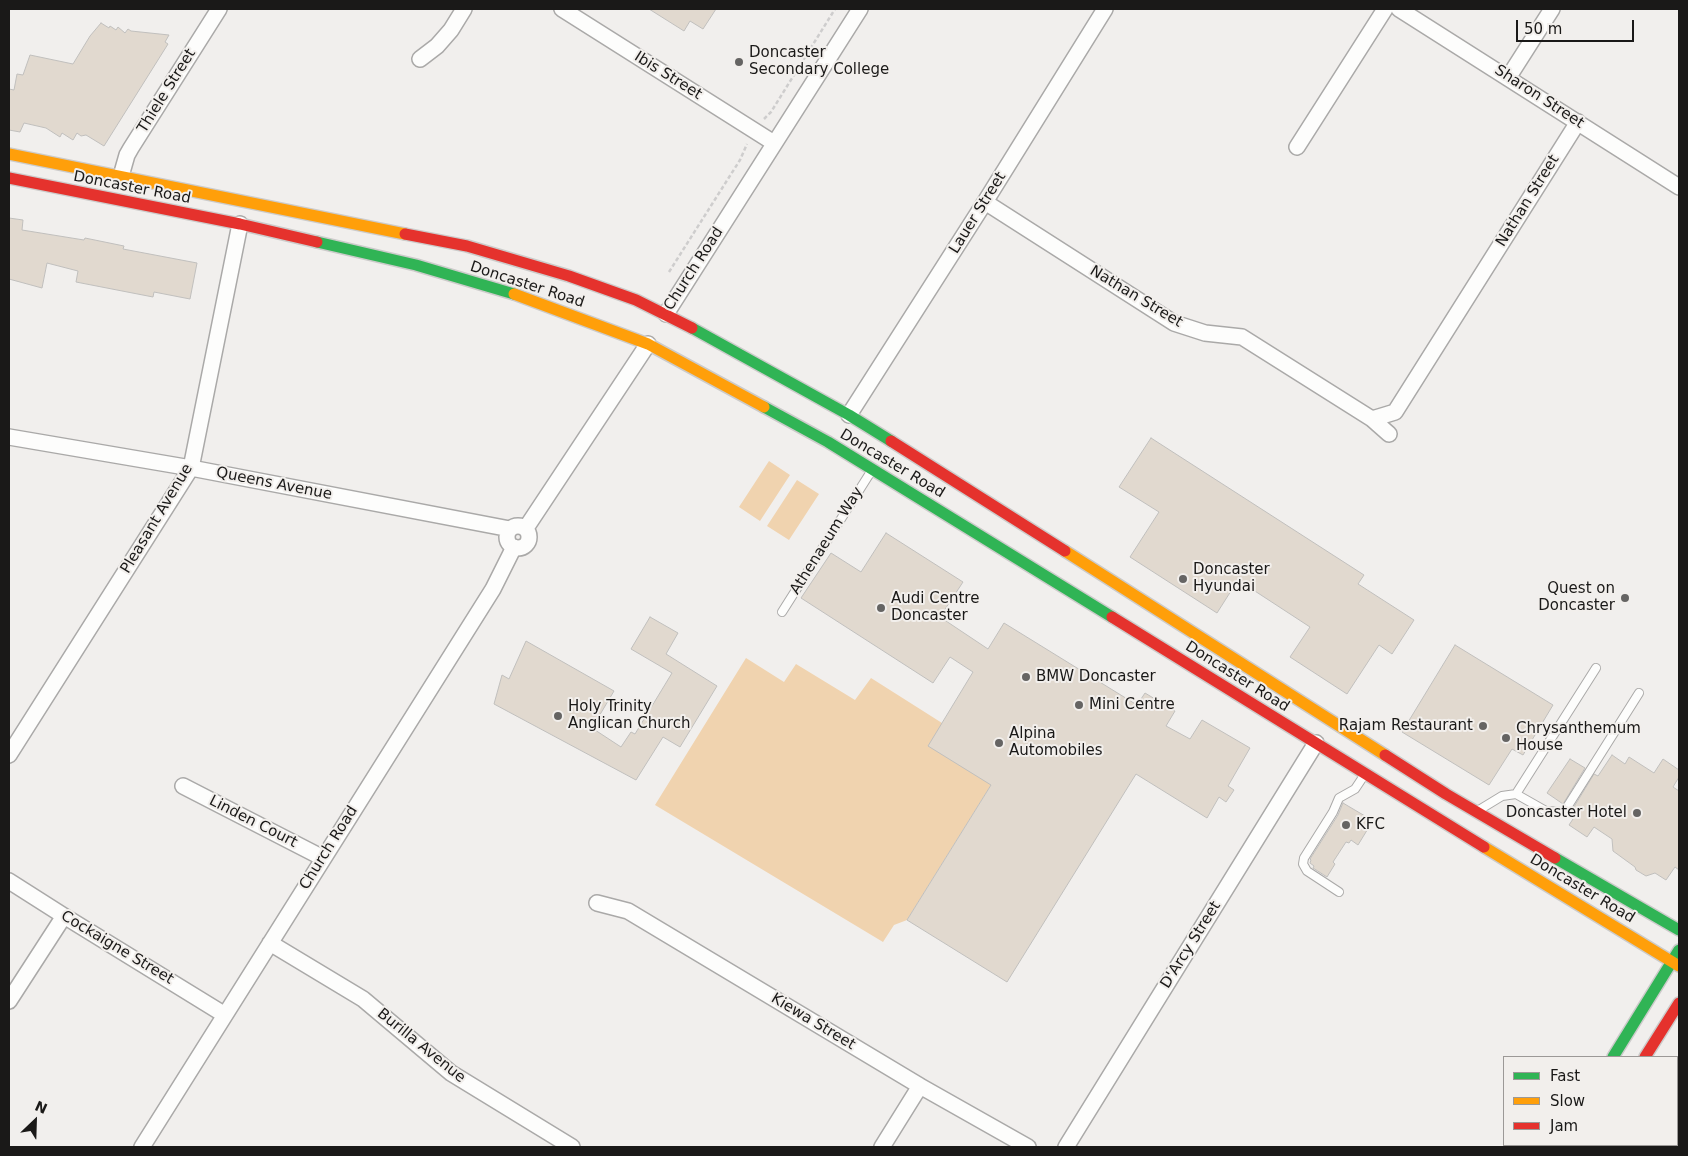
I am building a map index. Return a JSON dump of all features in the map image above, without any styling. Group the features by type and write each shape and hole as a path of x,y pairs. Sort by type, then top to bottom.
{"main road":[{"name":"Doncaster Road","path":"9,154 467,246 569,276 636,300 663,318 849,415 1014,518 1676,964"},
{"name":"Doncaster Road","path":"9,178 240,224 416,265 528,298 650,340 873,469 1001,538 1365,774 1444,808 1476,812 1679,930"},
{"path":"1001,538 1014,518"},
{"path":"1614,1056 1676,964 1679,950"},
{"path":"1646,1056 1674,1017 1679,1003"}],"street":[{"name":"Thiele Street","path":"121,176 127,155 218,9"},
{"path":"420,59 437,46 451,30 464,9"},
{"name":"Ibis Street","path":"562,9 774,143"},
{"name":"Church Road","path":"663,318 860,9"},
{"name":"Lauer Street","path":"849,415 1105,9"},
{"path":"1297,147 1385,9"},
{"name":"Sharon Street","path":"1399,9 1679,187"},
{"path":"1508,78 1552,9"},
{"name":"Nathan Street","path":"1372,418 1395,412 1578,122"},
{"name":"Nathan Street","path":"985,202 1174,323 1205,333 1242,338 1372,418 1389,434"},
{"name":"Pleasant Avenue","path":"9,755 192,468 240,224"},
{"path":"526,528 650,340"},
{"name":"Queens Avenue","path":"9,437 192,468 510,529"},
{"path":"516,525 526,528 530,534 527,544 522,548 510,545 507,538 510,529 516,525"},
{"name":"Church Road","path":"142,1147 493,589 514,547"},
{"name":"D'Arcy Street","path":"1066,1147 1316,743"},
{"name":"Linden Court","path":"183,786 323,858"},
{"name":"Cockaigne Street","path":"9,881 225,1015"},
{"name":"Kiewa Street","path":"597,903 628,911 920,1086 1028,1147"},
{"path":"9,1001 64,916"},
{"name":"Burilla Avenue","path":"270,943 364,999 451,1073 572,1147"},
{"path":"882,1147 920,1086"}],"lane":[{"name":"Athenaeum Way","path":"782,612 873,469"},
{"path":"1516,794 1596,668"},
{"path":"1476,812 1502,796 1516,794 1546,811 1564,812 1639,694"},
{"path":"1339,892 1307,871 1303,864 1304,858 1333,812 1339,798 1355,790 1365,774"}],"shaded area":[{"path":"769,461 790,475 760,521 739,507"},
{"path":"797,480 819,494 789,540 767,526"},
{"path":"746,658 784,682 796,664 855,700 871,678 942,723 991,785 907,920 894,925 883,942 655,805"}],"building":[{"path":"649,9 716,9 703,29 690,21 684,31"},
{"path":"101,23 116,30 118,27 125,33 128,29 131,31 169,35 165,42 168,44 104,146 86,135 81,136 77,133 73,140 62,133 60,137 46,128 24,123 20,132 9,130 9,89 14,90 17,74 23,75 30,55 73,64 90,36"},
{"path":"9,218 23,220 22,230 84,240 85,238 124,246 123,249 197,263 190,299 154,292 153,297 76,282 78,271 47,263 42,288 9,279"},
{"path":"1151,438 1364,575 1358,584 1414,620 1392,654 1379,645 1347,694 1290,657 1310,627 1238,580 1217,613 1130,557 1159,512 1119,487"},
{"path":"886,533 963,582 940,617 988,649 1004,623 1137,705 1145,693 1175,711 1166,726 1190,739 1202,720 1250,748 1228,786 1234,790 1226,802 1219,797 1207,818 1136,774 1007,982 907,920 991,785 928,746 973,672 950,657 933,683 801,598 831,553 861,572"},
{"path":"650,617 678,633 666,654 717,686 680,747 663,737 636,780 494,704 502,675 509,679 526,641 614,691 592,728 621,747 631,732 635,734 672,673 631,649"},
{"path":"1455,645 1553,705 1523,755 1512,749 1489,785 1402,732"},
{"path":"1612,755 1625,764 1629,757 1654,773 1663,759 1679,770 1679,777 1673,787 1679,791 1679,870 1675,867 1666,880 1655,873 1646,876 1636,870 1635,867 1613,851 1612,839 1594,827 1587,837 1569,825 1573,819 1570,817 1572,810 1594,774 1598,776"},
{"path":"1570,759 1585,768 1563,804 1547,793"},
{"path":"1343,803 1370,819 1366,825 1369,827 1358,845 1351,840 1349,843 1346,842 1333,862 1335,864 1327,877 1313,868 1314,866 1310,863 1310,859 1338,815"}],"traffic: fast":[{"path":"317,242 416,265 514,294"},
{"path":"692,328 849,415 891,441"},
{"path":"764,407 828,442 1112,617"},
{"path":"1555,858 1679,930"},
{"path":"1614,1056 1679,950"}],"traffic: slow":[{"path":"9,154 405,234"},
{"path":"514,294 648,344 764,407"},
{"path":"1065,551 1385,755"},
{"path":"1484,847 1679,966"}],"traffic: jam":[{"path":"9,178 240,224 317,242"},
{"path":"405,234 467,246 569,276 636,300 692,328"},
{"path":"891,441 1065,551"},
{"path":"1112,617 1484,847"},
{"path":"1385,755 1446,794 1555,858"},
{"path":"1646,1056 1679,1003"}],"place":[{"name":"Doncaster Secondary College","path":"739,62"},
{"name":"Doncaster Hyundai","path":"1183,579"},
{"name":"Quest on Doncaster","path":"1625,598"},
{"name":"Audi Centre Doncaster","path":"881,608"},
{"name":"BMW Doncaster","path":"1026,677"},
{"name":"Mini Centre","path":"1079,705"},
{"name":"Holy Trinity Anglican Church","path":"558,716"},
{"name":"Rajam Restaurant","path":"1483,726"},
{"name":"Chrysanthemum House","path":"1506,738"},
{"name":"Alpina Automobiles","path":"999,743"},
{"name":"Doncaster Hotel","path":"1637,813"},
{"name":"KFC","path":"1346,825"}]}
